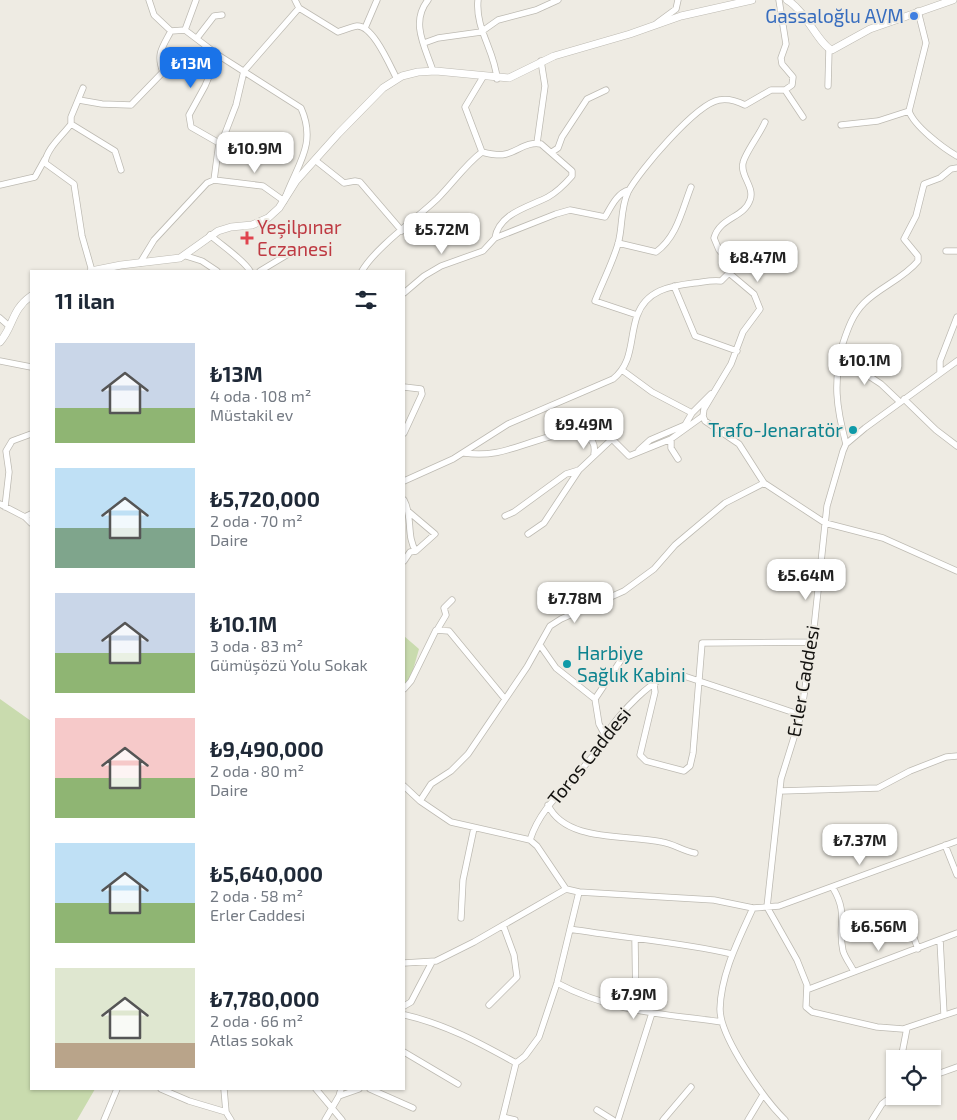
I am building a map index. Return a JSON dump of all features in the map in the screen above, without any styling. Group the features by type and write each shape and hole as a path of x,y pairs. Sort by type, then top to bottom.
{"main road":[{"path":"97,270 164,261 186,256 210,235 225,228 262,222 273,214 284,201 296,181 315,160 380,92 397,79 418,72 433,71 497,78 515,76 541,61 656,24 696,12 752,0"},
{"path":"787,0 814,27 821,42 829,49 835,49 870,29 953,0"},
{"path":"0,342 17,308 30,297"}],"street":[{"path":"140,263 154,240 207,183 214,180 263,186 284,201 290,182 300,166 307,145 304,116 301,108 218,55 185,30 171,31 154,15 149,0"},
{"path":"185,30 196,0"},
{"path":"295,0 299,8 338,32 358,26 365,28 381,46 397,79"},
{"path":"365,28 377,0"},
{"path":"428,0 419,14 420,28 433,71"},
{"path":"478,0 478,19 481,32 494,60 497,78"},
{"path":"424,43 438,38 481,32 498,20 536,10 558,0"},
{"path":"656,24 676,9 678,0"},
{"path":"637,315 595,301 618,244 621,214 629,190 675,133 711,102 726,99 745,105 771,90 785,90 794,81 782,64 786,44 779,0"},
{"path":"214,180 218,143 224,136 236,105 244,71 299,8"},
{"path":"918,11 926,42 909,111 911,117 920,126 957,156"},
{"path":"197,38 214,16 222,15"},
{"path":"79,100 131,106 164,72 158,60 171,31"},
{"path":"828,86 829,49"},
{"path":"218,55 205,86 189,115 191,127 218,143"},
{"path":"537,143 545,86 541,61"},
{"path":"482,152 465,107 483,77"},
{"path":"0,185 35,177 46,157 72,124 71,117 83,88"},
{"path":"552,152 558,148 562,137 587,99 606,90"},
{"path":"785,90 803,117"},
{"path":"841,125 878,120 909,111"},
{"path":"405,481 464,453 508,424 608,382 622,370 631,352 637,315 650,296 657,291 710,280 721,281 729,273 730,262 719,250 714,238 720,226 740,212 750,200 751,193 743,170 743,162 759,137 765,122"},
{"path":"72,124 114,150 120,170"},
{"path":"363,270 373,256 438,197 469,162 482,152 497,155 507,154 537,143"},
{"path":"405,292 424,276 441,266 483,251 494,238 496,229 508,216 550,196 572,176 572,171 552,152 537,143"},
{"path":"46,157 45,163 74,184 82,236 91,270"},
{"path":"315,160 344,183 360,182 402,231"},
{"path":"957,168 952,168 940,178 924,184 916,216 904,239 918,256 918,261 887,288 871,297 856,312 836,370 837,405 846,444 957,361"},
{"path":"618,244 656,252 667,244 675,231 691,187"},
{"path":"494,238 570,210 605,217 617,197 623,191 629,190"},
{"path":"210,235 233,256 246,263 250,270"},
{"path":"946,251 957,251"},
{"path":"262,270 290,254"},
{"path":"186,256 202,261 216,270"},
{"path":"729,273 754,294 760,309 743,332 737,351 704,409 703,416 705,421 739,444 764,483 825,523 883,538 957,571"},
{"path":"674,286 696,336 737,351"},
{"path":"940,373 940,361 957,317"},
{"path":"0,318 9,326"},
{"path":"840,357 881,384 957,446"},
{"path":"0,361 30,367"},
{"path":"622,370 652,392 692,412"},
{"path":"636,453 650,440 685,425 692,412 718,386"},
{"path":"405,387 421,389 422,394 405,431"},
{"path":"528,534 544,522 578,470 606,442 612,439 630,456 671,439 703,416"},
{"path":"464,453 478,455 509,451 548,437 580,432 591,439 606,442"},
{"path":"30,434 12,441 6,451 9,472 3,506 25,517 30,522"},
{"path":"591,439 595,446 594,454"},
{"path":"671,439 670,448 678,459"},
{"name":"Erler Caddesi","path":"767,907 783,773 801,715 812,642 825,523 831,490 846,444"},
{"path":"505,516 514,512 566,474 578,470"},
{"path":"420,801 431,784 451,771 468,754 540,645 550,626 561,619 624,591 654,569 675,545 725,503 764,483"},
{"path":"405,502 409,512 412,545 416,551"},
{"path":"405,560 410,552 416,551 435,534 409,512"},
{"path":"25,517 30,514"},
{"path":"405,688 411,681 446,614 444,608 452,600"},
{"path":"437,630 449,631 505,699"},
{"path":"654,684 655,692 640,754 646,761 684,771 690,766 693,753 700,650 704,642 812,642"},
{"path":"540,645 556,668 595,699 599,724 605,735"},
{"path":"595,699 621,660"},
{"name":"Toros Caddesi","path":"530,840 537,820 548,805 592,757 605,735 623,712 664,676 673,674 801,715"},
{"path":"780,791 878,788 910,770 946,757 957,756"},
{"path":"405,787 444,819 474,828 530,840 537,846 566,889"},
{"path":"548,805 559,821 575,829 662,841 695,853"},
{"path":"461,918 463,880 474,828"},
{"path":"405,963 432,962 566,889 579,892 714,900 753,908 767,907 788,904 957,841"},
{"path":"945,845 957,875"},
{"path":"833,888 840,900 843,913 843,953 854,972"},
{"path":"515,1120 503,1118 516,1063 525,1056 539,1036 557,983 579,892"},
{"path":"767,907 798,960 808,989 806,1007 812,1012 877,1027 906,1028 957,1010"},
{"path":"753,908 732,954 721,1003 722,1022 763,1096 785,1120"},
{"path":"907,920 918,948"},
{"path":"489,1006 517,977 514,956 503,925"},
{"path":"570,929 635,940 693,945 732,954"},
{"path":"808,989 957,933"},
{"path":"635,940 636,1010"},
{"path":"940,940 944,1014"},
{"path":"405,1014 432,962"},
{"path":"557,983 582,996 608,1005 722,1022"},
{"path":"405,1005 411,1002"},
{"path":"618,1120 652,1013"},
{"path":"405,1016 442,1026 485,1045 516,1063"},
{"path":"902,1050 906,1028"},
{"path":"405,1053 458,1084"},
{"path":"941,1073 957,1068"},
{"path":"663,1120 692,1086"},
{"path":"104,1120 117,1090"},
{"path":"163,1090 188,1101 226,1112"},
{"path":"224,1090 226,1112 231,1120"},
{"path":"317,1090 342,1120"},
{"path":"325,1120 341,1090"},
{"path":"339,1096 356,1090"},
{"path":"372,1090 413,1108"},
{"path":"748,1120 763,1096"},
{"path":"872,1120 886,1100"},
{"path":"597,1110 613,1120"}],"green space":[{"path":"405,637 419,649 411,677 405,684"},
{"path":"0,699 30,720 30,1090 94,1090 77,1120 0,1120"}],"place":[{"name":"Gassaloğlu AVM","path":"914,16"},
{"name":"Yeşilpınar Eczanesi","path":"247,238"},
{"name":"Trafo-Jenaratör","path":"853,430"},
{"name":"Harbiye Sağlık Kabini","path":"567,664"}]}
